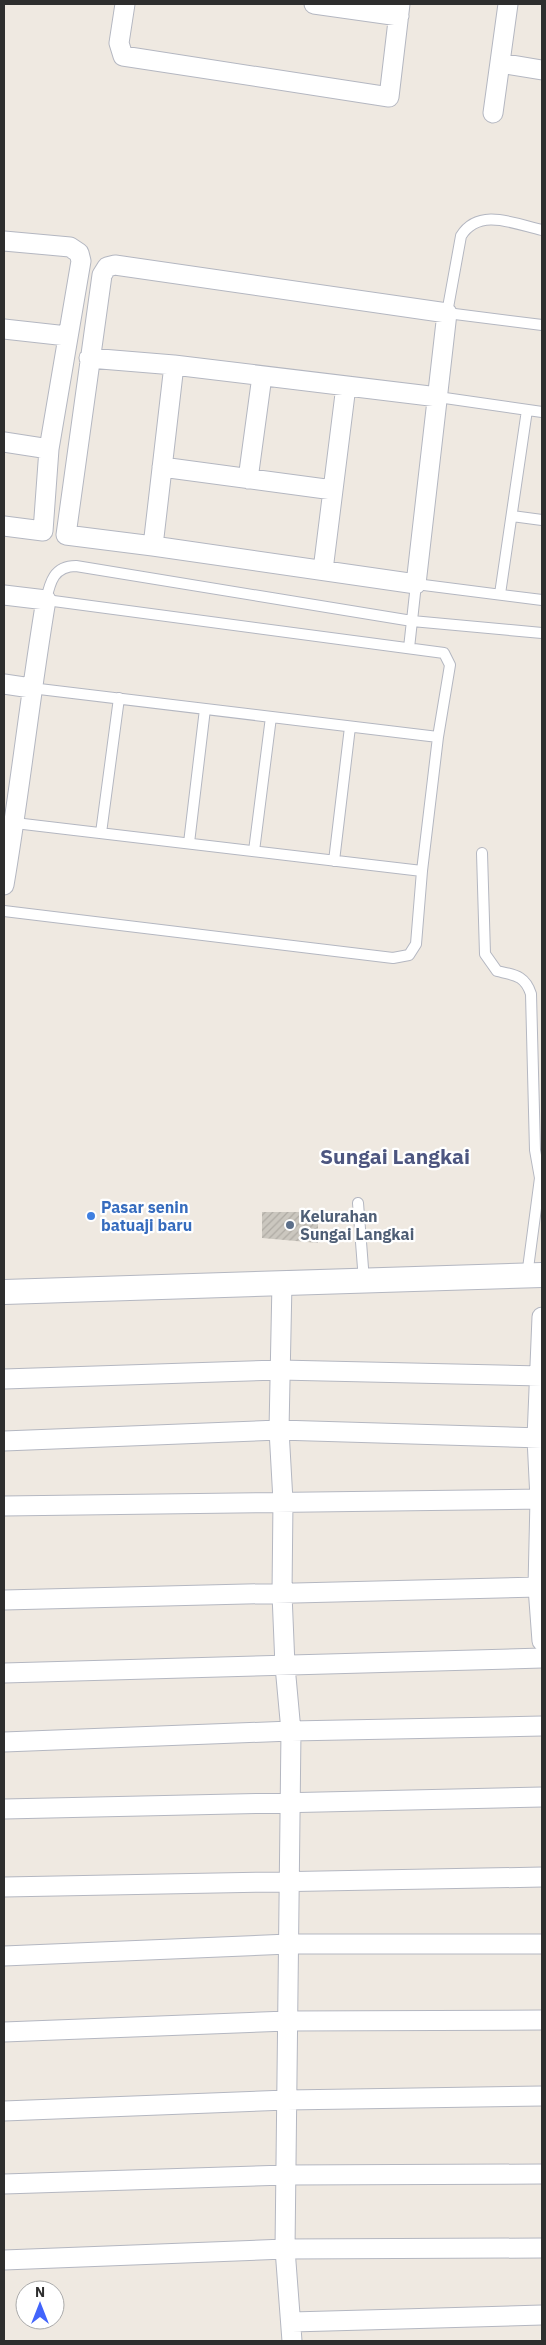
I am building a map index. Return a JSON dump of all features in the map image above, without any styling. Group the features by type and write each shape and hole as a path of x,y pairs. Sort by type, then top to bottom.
{"street":[{"path":"125,4 119,43 124,56 389,97 400,10 314,4"},
{"path":"493,113 508,4"},
{"path":"500,63 542,70"},
{"path":"4,242 70,248 79,253 81,261 49,449 43,531 4,526"},
{"path":"115,265 447,313 416,584 153,546 66,536 89,358 102,275 106,267 115,265"},
{"path":"4,328 67,336"},
{"path":"89,358 174,365 438,397"},
{"path":"153,546 174,365"},
{"path":"248,478 262,376"},
{"path":"323,570 346,386"},
{"path":"4,442 49,449"},
{"path":"162,467 333,490"},
{"path":"4,594 46,600 9,822 4,885"},
{"path":"4,684 31,688"},
{"path":"4,1292 534,1275"},
{"path":"282,1282 279,1430 283,1501 282,1594 285,1666 291,1731 285,2249 292,2341"},
{"path":"542,1317 539,1438 541,1499 538,1588 542,1641"},
{"path":"4,1379 280,1370 540,1376"},
{"path":"4,1441 279,1430 539,1438"},
{"path":"4,1506 541,1499"},
{"path":"4,1600 538,1588"},
{"path":"4,1674 542,1658"},
{"path":"4,1742 291,1731 542,1726"},
{"path":"4,1809 542,1797"},
{"path":"4,1887 542,1877"},
{"path":"4,1956 289,1944 542,1944"},
{"path":"4,2032 288,2021 542,2020"},
{"path":"4,2111 287,2100 542,2096"},
{"path":"4,2184 286,2174 542,2174"},
{"path":"4,2260 285,2249 542,2248"},
{"path":"292,2322 542,2315"}],"lane":[{"path":"542,230 491,219 473,222 466,228 460,236 447,313 542,325"},
{"path":"438,397 542,412"},
{"path":"500,594 527,410"},
{"path":"512,516 542,520"},
{"path":"4,911 402,958 409,955 416,944 422,871 438,738 450,661 444,653 46,600 51,579 55,574 68,566 412,622 542,634"},
{"path":"409,648 416,584 542,600"},
{"path":"31,688 438,738"},
{"path":"101,833 119,698"},
{"path":"189,843 206,709"},
{"path":"254,851 271,717"},
{"path":"334,860 350,727"},
{"path":"9,822 422,871"},
{"path":"482,853 485,954 497,971 520,976 528,983 531,994 535,1150 540,1178 534,1275"},
{"path":"358,1203 364,1281"}],"building":[{"name":"Kelurahan Sungai Langkai","path":"262,1212 318,1212 318,1243 262,1238"}],"place":[{"name":"Pasar senin batuaji baru","path":"91,1216"},
{"name":"Kelurahan Sungai Langkai","path":"290,1225"}],"district":[{"name":"Sungai Langkai","path":"395,1156"}]}
